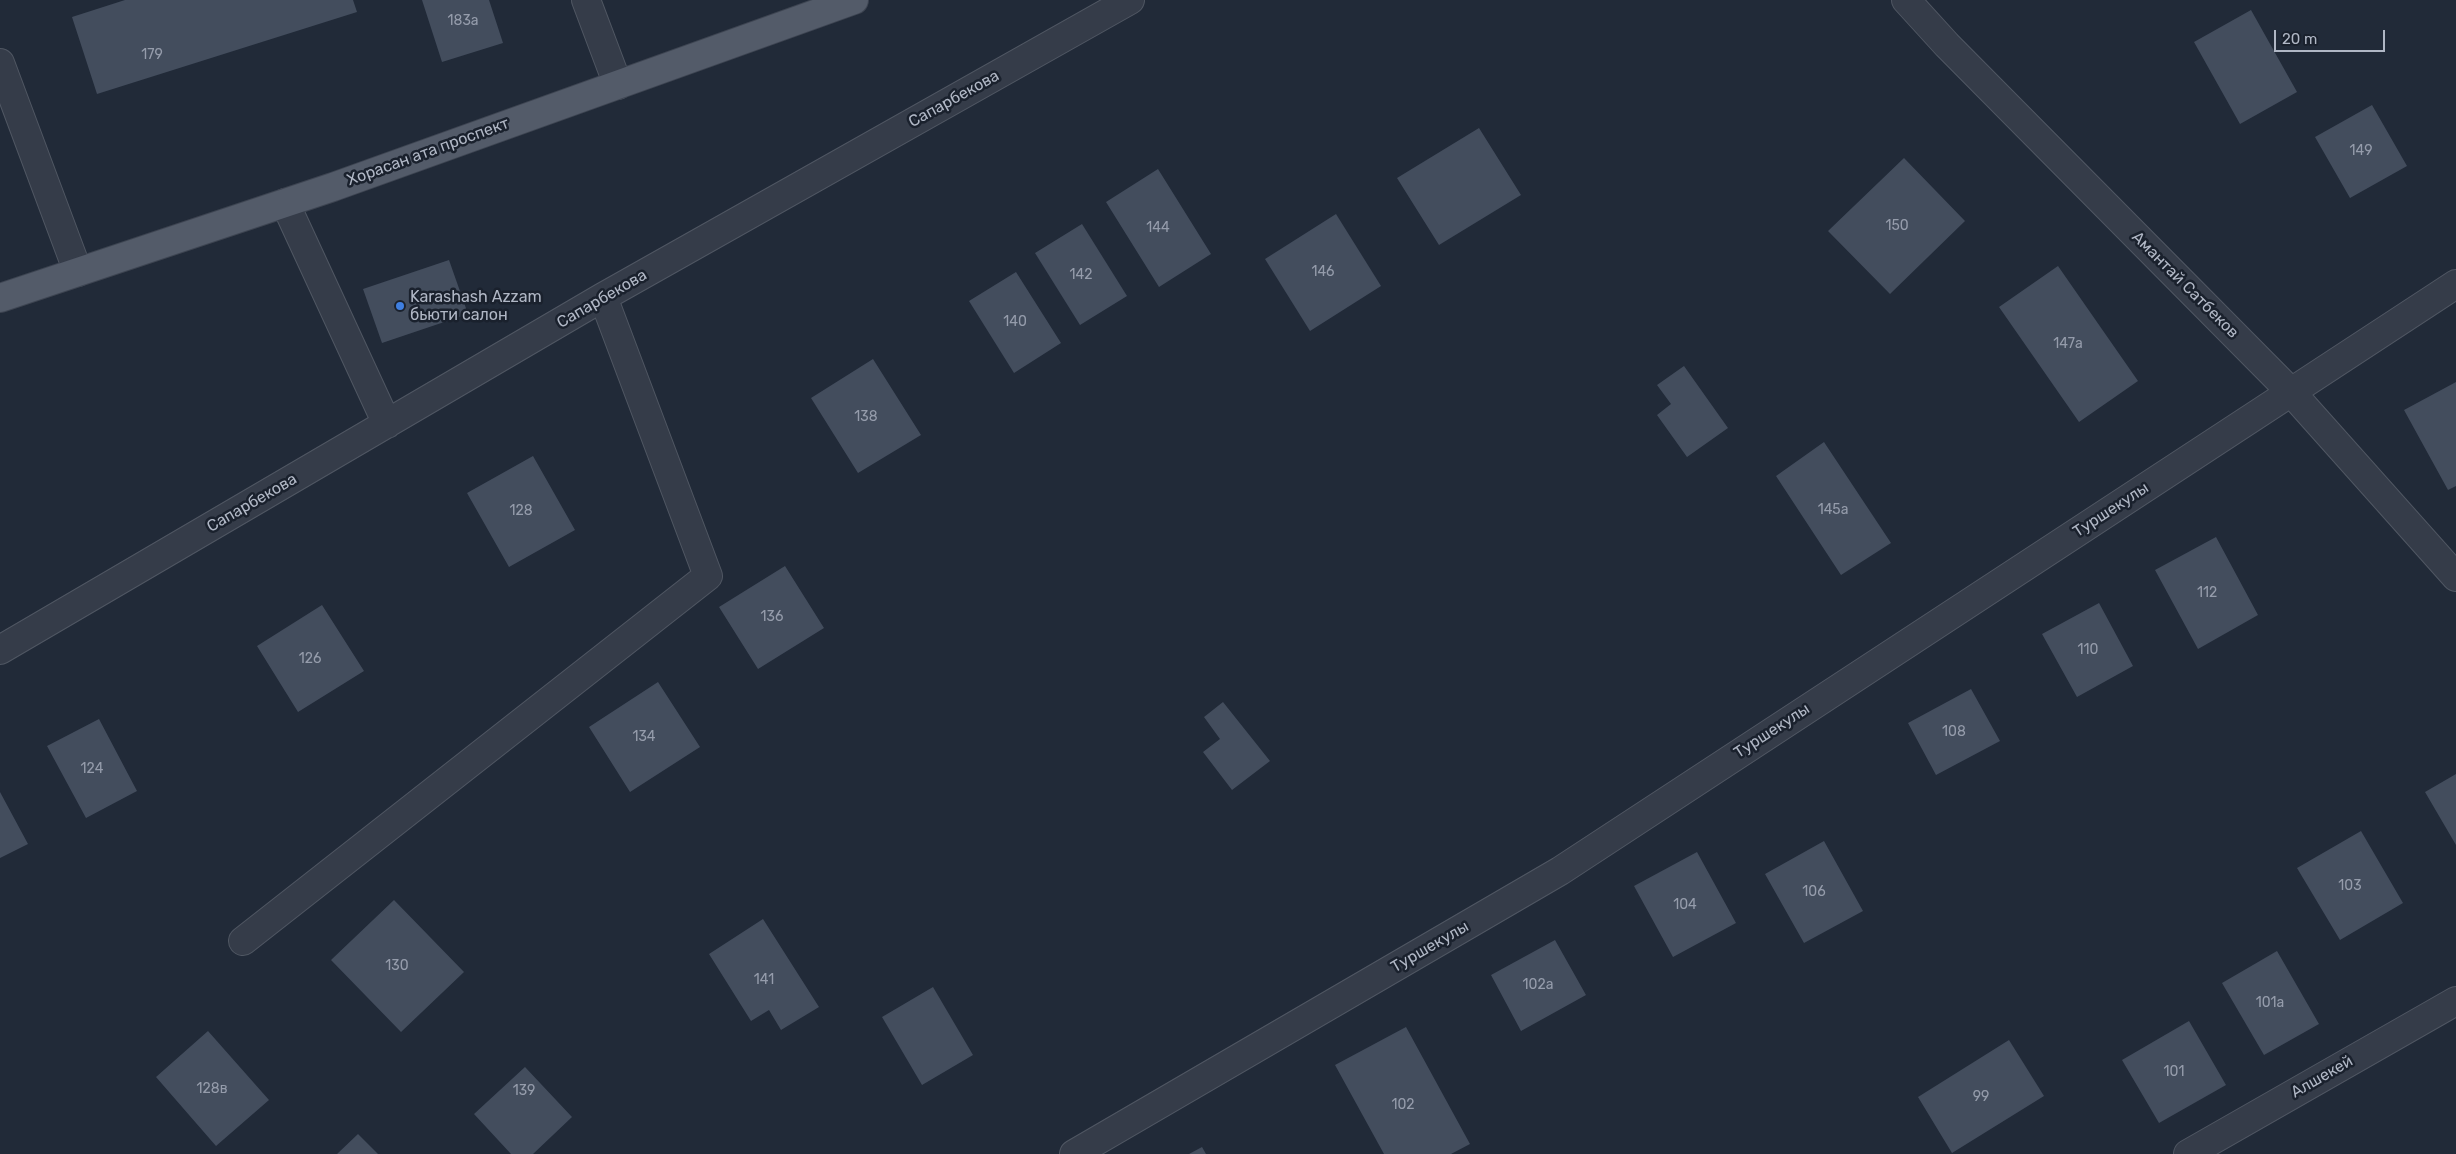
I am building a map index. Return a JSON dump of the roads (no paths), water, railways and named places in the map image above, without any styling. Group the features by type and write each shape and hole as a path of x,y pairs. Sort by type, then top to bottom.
{"main road":[{"name":"Хорасан ата проспект","path":"0,298 285,203 854,0"}],"street":[{"path":"586,0 618,85"},
{"name":"Сапарбекова","path":"0,650 603,297 1130,0"},
{"name":"Амантай Сатбеков","path":"1906,0 1947,45 2291,392 2456,577"},
{"path":"0,64 78,272"},
{"path":"285,203 387,424"},
{"name":"Туршекулы","path":"1074,1154 1560,871 2456,284"},
{"path":"244,941 708,576 603,297"},
{"name":"Алшекей","path":"2188,1154 2456,1001"}],"place":[{"name":"Karashash Azzam бьюти салон","path":"400,306"}]}
